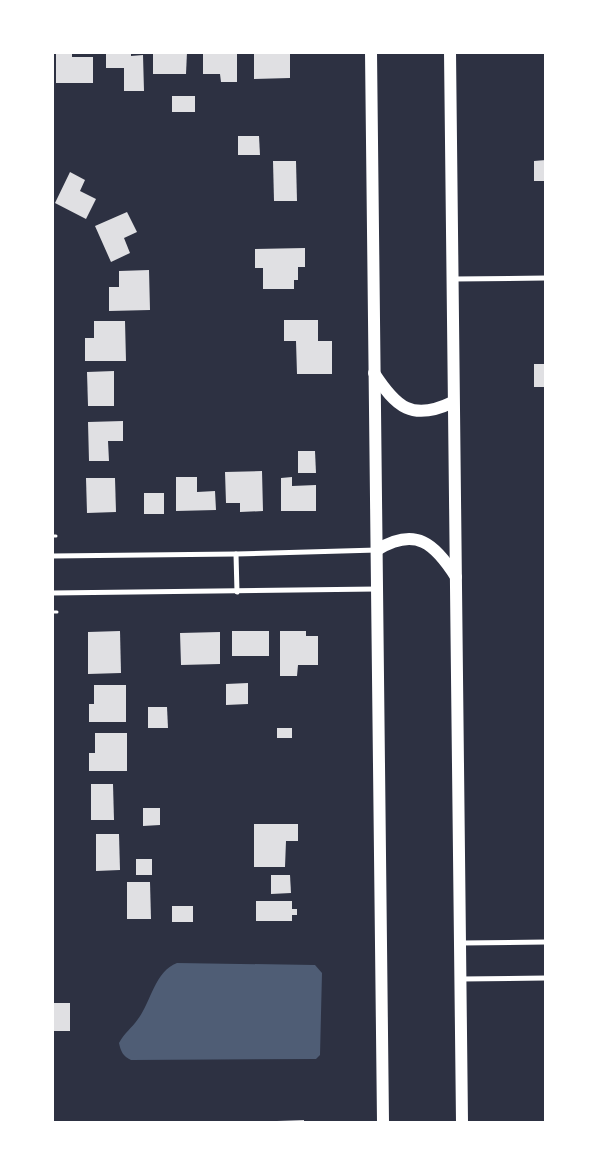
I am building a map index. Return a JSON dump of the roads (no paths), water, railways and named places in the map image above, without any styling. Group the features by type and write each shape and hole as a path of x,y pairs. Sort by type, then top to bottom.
{"main road":[{"path":"371,52 383,1122"},
{"path":"450,52 462,1122"},
{"path":"374,372 394,401 404,406 415,410 427,411 453,402"},
{"path":"377,550 388,543 402,540 426,543 444,558 456,577"}],"street":[{"path":"453,279 546,278"},
{"path":"52,556 377,550"},
{"path":"236,554 237,592"},
{"path":"52,593 378,590"},
{"path":"460,943 546,942"},
{"path":"460,979 546,978"}],"water":[{"path":"177,963 315,965 322,973 320,1055 316,1059 131,1060 123,1053 119,1043 143,1012 163,973"}]}
